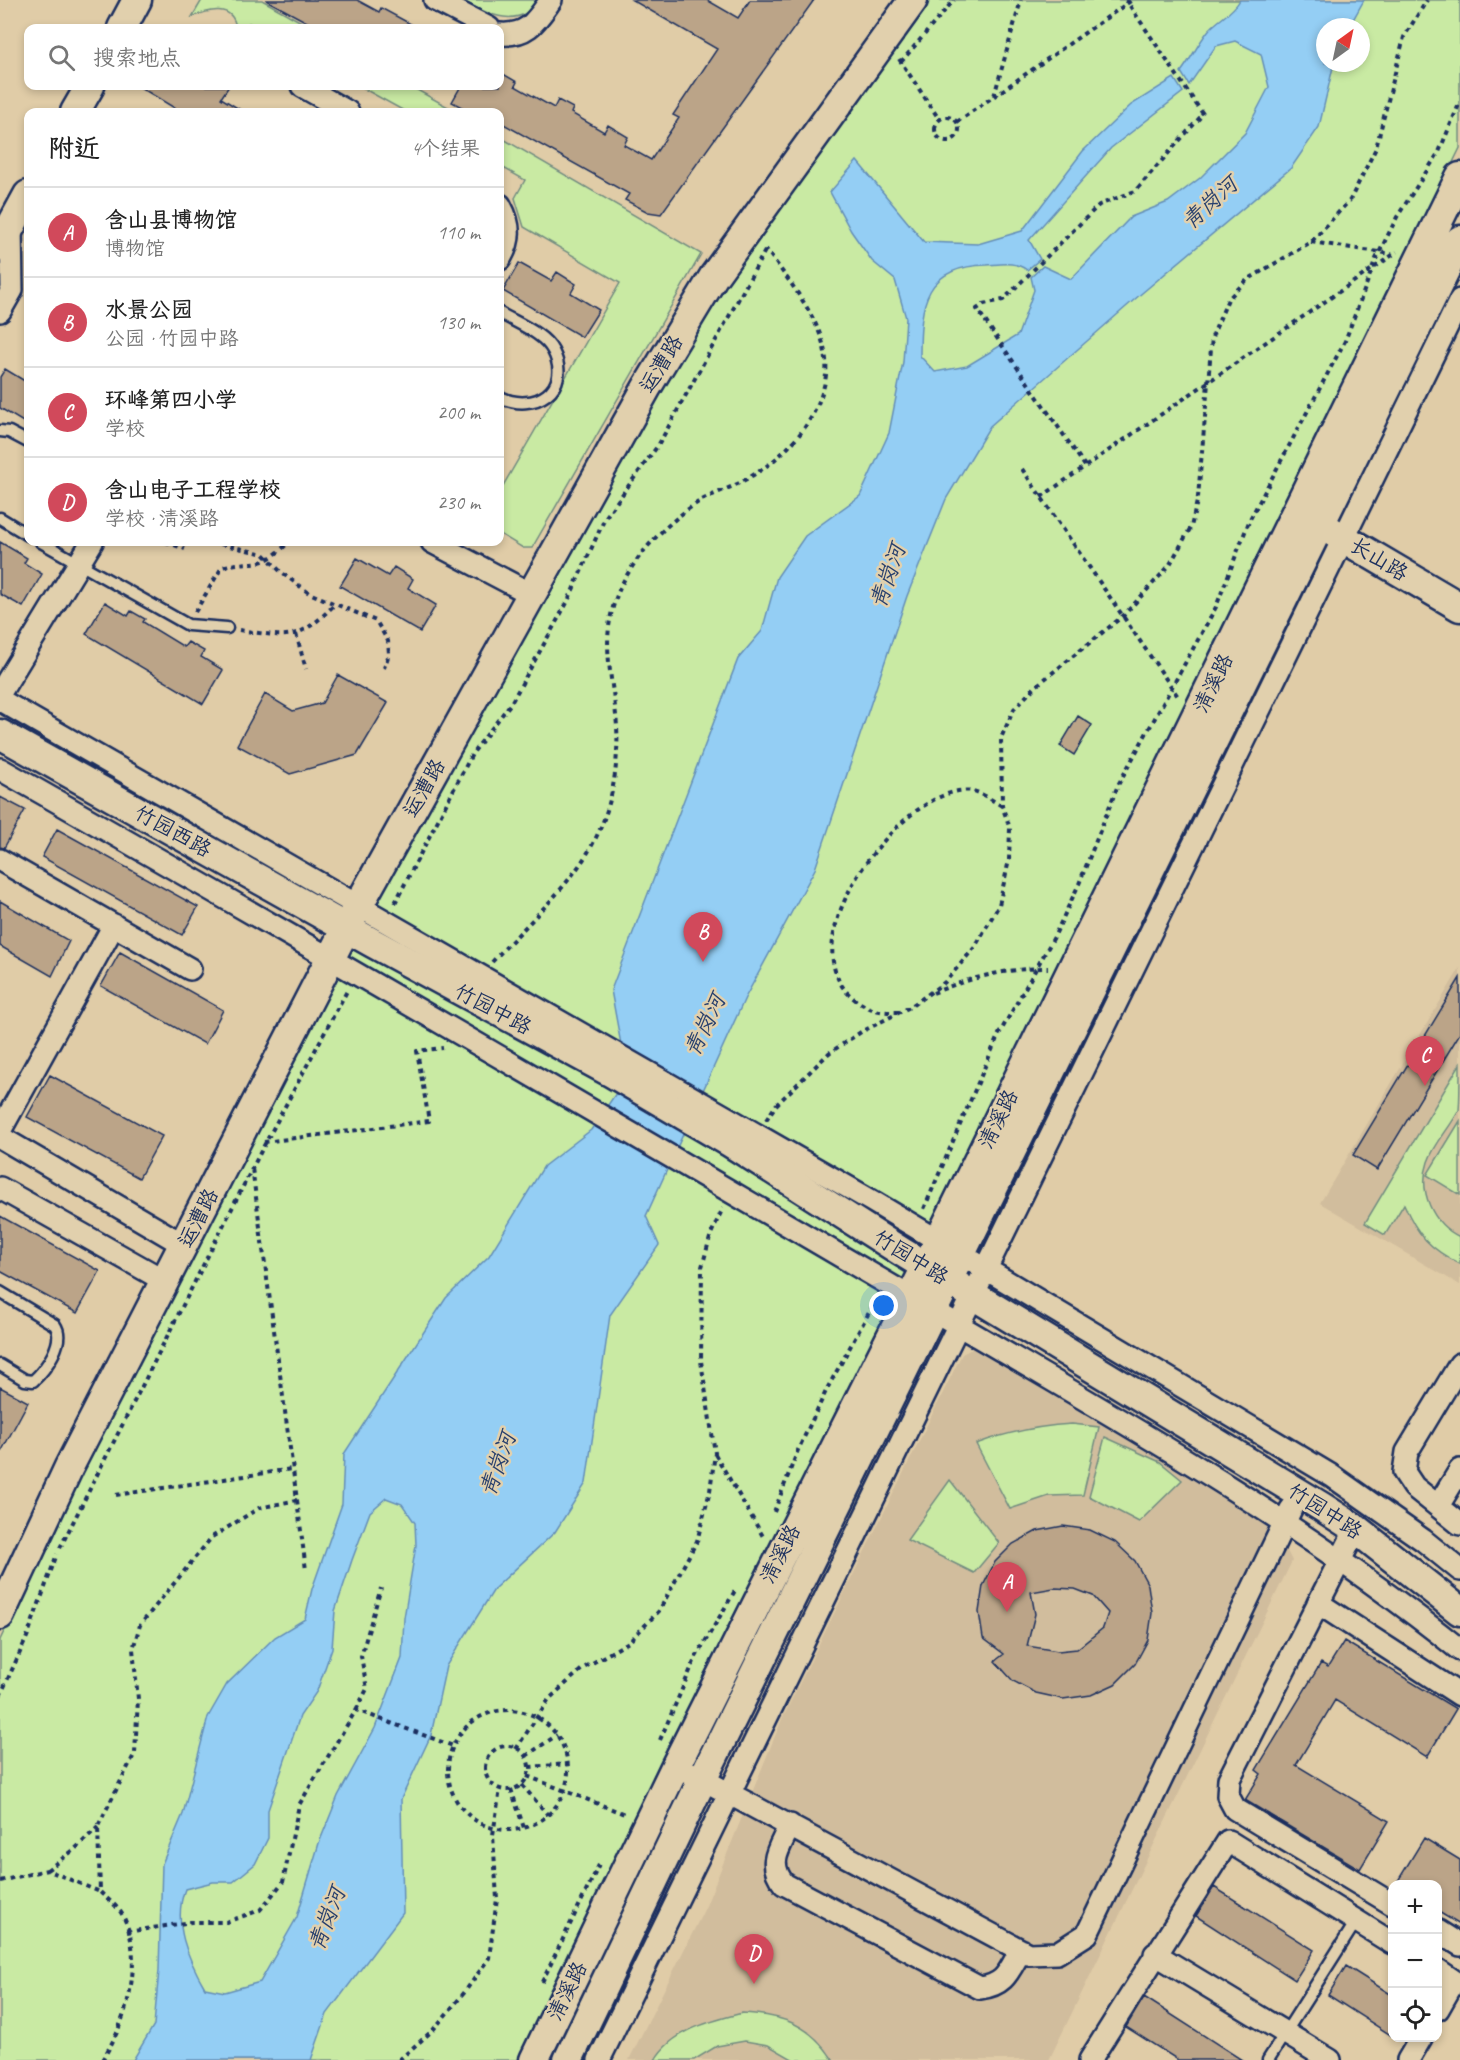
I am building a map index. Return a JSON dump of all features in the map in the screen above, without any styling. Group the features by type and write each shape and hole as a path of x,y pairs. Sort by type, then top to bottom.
{"main road":[{"path":"124,24 138,0"},
{"name":"运漕路","path":"0,1615 69,1467 330,958 647,387 714,276 750,226 893,50 913,0"},
{"path":"77,108 88,90"},
{"name":"清溪路","path":"568,2060 703,1778 937,1273 938,1241 1073,968 1157,827 1194,721 1320,525 1460,177"},
{"path":"4,234 24,202"},
{"name":"清溪路","path":"938,1241 1320,525 1460,240"},
{"name":"长山路","path":"1320,525 1460,608"},
{"name":"竹园西路","path":"0,734 352,917"},
{"name":"竹园中路","path":"352,917 612,1073 743,1139 973,1296 1356,1529 1460,1611"},
{"name":"清溪路","path":"534,2060 634,1818 768,1554 922,1304"}],"street":[{"path":"435,0 481,24"},
{"path":"504,34 519,33 534,23 551,0"},
{"path":"307,90 326,107"},
{"path":"504,216 510,230 504,252"},
{"path":"0,311 12,290 4,234"},
{"path":"599,2060 986,1269 1320,525 1460,300"},
{"path":"0,693 90,546"},
{"path":"440,546 531,594"},
{"path":"0,700 352,917 479,975 743,1139 938,1241 986,1269 1332,1476 1423,1540 1460,1570"},
{"path":"0,769 886,1282 1286,1521 1460,1650"},
{"path":"0,860 190,969"},
{"path":"0,1131 114,925"},
{"path":"0,1137 184,1245"},
{"path":"0,1188 165,1281"},
{"path":"1460,1364 1407,1452 1404,1472 1414,1487 1460,1524"},
{"path":"1438,1506 1460,1470"},
{"path":"666,1757 1028,1954 1057,1953 1087,1934 1299,1494"},
{"path":"1356,1529 1229,1779 1228,1796 1235,1809 1388,1902"},
{"path":"1318,1603 1460,1695"},
{"path":"790,1825 773,1864 775,1873 784,1884 980,1988 995,1986 1004,1978 1021,1950"},
{"path":"1090,2060 1228,1840 1388,1939"},
{"path":"1442,1934 1460,1945"},
{"path":"1155,1954 1330,2060"},
{"path":"1442,1974 1454,1981 1442,2001"},
{"path":"1408,2060 1418,2042"}],"lane":[{"path":"504,315 545,339 554,351 558,372 553,390 538,402 524,404 504,399"},
{"path":"0,431 9,432 24,440"},
{"path":"0,518 24,532"},
{"path":"48,546 188,625 227,628"},
{"path":"0,1292 55,1324 60,1331 60,1340 40,1375 33,1381 25,1380 0,1365"},
{"path":"1268,2060 1357,1920"}],"path":[{"path":"939,119 893,50 954,0"},
{"path":"994,96 1021,0"},
{"path":"743,1139 830,1053 945,982 975,947 999,905 1010,860 1010,828 1002,806 1000,738 1014,710 1036,686 1123,616 1168,566 1191,527 1198,497 1212,337 1228,299 1247,280 1310,242 1350,200 1376,148 1404,37 1427,0"},
{"path":"957,122 1128,1 1203,114 1135,191 1099,205 1003,300 984,304 977,309 1085,466"},
{"path":"938,1241 935,1188 998,1036 1054,937 1079,884 1118,785 1216,607 1250,519 1345,341 1376,259 1397,217 1439,152 1460,102"},
{"path":"946,116 957,122 958,134 953,140 945,141 938,137 934,130 939,119 946,116"},
{"path":"479,975 553,899 586,859 610,805 618,749 606,656 609,617 622,583 644,549 676,519 701,501 768,466 796,439 815,414 825,384 826,353 813,318 750,226"},
{"path":"1310,242 1393,255"},
{"path":"1041,497 1402,249"},
{"path":"1022,468 1194,721"},
{"path":"177,546 185,549"},
{"path":"234,546 256,550 270,558 282,573 309,593 334,605 369,617 381,625 388,641 389,654 384,668"},
{"path":"188,625 222,567 233,564 260,564 284,546"},
{"path":"227,628 263,636 296,634 317,623 334,605"},
{"path":"296,634 306,669"},
{"path":"899,1012 873,1010 846,991 833,970 832,937 846,894 868,861 916,809 944,795 973,791 1002,806"},
{"path":"926,995 963,981 1008,971 1073,968"},
{"path":"257,1142 429,1121 417,1051 452,1046 466,1037"},
{"path":"251,1160 306,1570"},
{"path":"516,1749 549,1699 582,1670 629,1642 659,1611 697,1541 710,1491 715,1453 701,1361 702,1267 711,1234 730,1191"},
{"path":"771,1520 798,1450 828,1387 886,1282"},
{"path":"715,1453 768,1554"},
{"path":"116,1495 292,1469"},
{"path":"0,1881 47,1870 75,1849 98,1826 135,1753 138,1699 134,1649 140,1624 212,1537 259,1508 297,1500"},
{"path":"767,1529 768,1554"},
{"path":"666,1757 696,1657 737,1586"},
{"path":"128,1932 191,1922 226,1922 260,1910 283,1882 299,1804 367,1689 361,1656 381,1588"},
{"path":"502,1709 521,1710 537,1716 558,1735 566,1750 568,1764 566,1791 556,1808 540,1822 524,1828 494,1828 481,1824 465,1812 454,1796 448,1778 448,1758 467,1725 483,1714 502,1709"},
{"path":"356,1710 453,1746"},
{"path":"526,1756 558,1735"},
{"path":"500,1747 516,1749 526,1756 529,1767 522,1785 511,1790 501,1789 486,1775 486,1761 500,1747"},
{"path":"529,1767 568,1764"},
{"path":"527,1776 634,1818"},
{"path":"522,1785 548,1815"},
{"path":"399,2060 433,2030 489,1958 497,1899 494,1828 501,1789"},
{"path":"511,1790 524,1828"},
{"path":"98,1826 100,1892"},
{"path":"542,1984 601,1862"},
{"path":"47,1870 100,1892 123,1915 128,1932 133,1952 128,1996 110,2048 102,2060"}],"shaded area":[{"path":"1460,968 1460,1285 1320,1203"},
{"path":"982,1344 1269,1514 1292,1561 1049,2060 629,2060 705,1908 782,1719 962,1354"}],"green space":[{"path":"202,0 262,0 305,24 235,24 230,15 219,11 205,12 192,17"},
{"path":"461,0 540,0 522,15 502,17"},
{"path":"930,0 1460,0 1460,148 524,2060 0,2060 0,1640 80,1472 288,1066 399,857 657,394 722,289"},
{"path":"366,90 417,90 450,108 399,108"},
{"path":"504,139 701,254 532,548 523,548 504,536 504,484 620,283 524,227 515,198 525,180 504,168"},
{"path":"1460,1064 1459,1110 1431,1155 1425,1173 1425,1184 1426,1195 1435,1215 1442,1224 1460,1237 1460,1264 1440,1253 1426,1240 1414,1224 1404,1204 1385,1235 1365,1223"},
{"path":"1460,1121 1460,1195 1427,1175"},
{"path":"1072,1424 1099,1427 1083,1495 1049,1496 1010,1509 976,1444 1023,1430"},
{"path":"1105,1437 1160,1462 1182,1480 1139,1522 1089,1496"},
{"path":"950,1480 999,1543 974,1573 907,1540"},
{"path":"742,2013 770,2016 794,2024 815,2038 833,2060 794,2060 768,2045 745,2041 717,2046 694,2060 655,2060 671,2041 693,2028"}],"water":[{"name":"青岗河","path":"1240,0 1364,0 1354,18 1316,18 1316,72 1332,72 1319,127 1291,168 1142,293 990,426 946,499 907,596 815,869 745,998 646,1216 659,1245 610,1315 586,1483 555,1532 495,1588 446,1666 431,1735 401,1799 403,1913 327,2014 311,2060 133,2060 154,2025 159,1970 162,1864 183,1814 208,1717 227,1684 275,1637 305,1619 312,1589 342,1504 344,1454 446,1298 489,1256 544,1166 591,1130 627,1077 611,990 738,659 762,631 777,577 805,536 860,496 889,433 903,362 906,318 895,280 872,261 851,231 830,192 857,161 924,242 978,244 1022,231 1083,151 1131,105 1174,78 1183,92 1111,148 1029,240 1040,259 1027,270 1018,265 1008,264 966,267 950,272 930,291 922,320 920,356 935,372 967,366 1018,335 1034,290 1031,277 1043,266 1071,279 1131,217 1168,202 1200,178 1245,133 1269,87 1261,54 1235,41 1216,46 1189,85 1181,72 1208,31","holes":["386,1498 402,1504 415,1523 416,1545 404,1618 402,1658 375,1728 338,1796 319,1843 297,1917 260,1982 225,1992 205,1988 188,1953 181,1928 181,1902 185,1889 213,1882 233,1882 255,1864 268,1838 268,1810 300,1716 317,1691 332,1648 335,1611 370,1512"]}],"building":[{"path":"266,0 357,0 379,12 381,8 411,24 311,24"},
{"path":"632,0 707,0 738,18 750,0 814,0 661,214 648,212 625,200 629,194 504,124 504,108 463,108 452,102 459,90 504,90 504,74 517,82 515,86 554,108 558,100 573,108 571,113 604,132 608,125 628,137 624,145 651,160 679,118 673,115 717,49"},
{"path":"145,90 226,90 221,98 237,108 174,108"},
{"path":"519,263 551,281 557,272 576,284 571,293 599,310 582,337 504,292"},
{"path":"5,369 24,381 24,423 0,408 0,377"},
{"path":"0,542 27,558 24,563 42,574 23,607 0,594"},
{"path":"357,558 388,576 394,567 413,579 408,588 436,605 420,632 340,586"},
{"path":"105,602 128,616 131,611 145,619 143,622 184,647 188,642 204,651 201,657 223,670 203,704 86,634"},
{"path":"338,675 388,703 357,755 290,774 237,745 265,694 293,711 322,703"},
{"path":"1078,716 1092,725 1074,755 1060,746"},
{"path":"0,797 25,810 4,848 0,847"},
{"path":"57,829 198,907 182,935 42,857"},
{"path":"0,901 69,941 52,976 0,946"},
{"path":"120,952 223,1010 205,1044 101,986"},
{"path":"1460,978 1460,1033 1377,1170 1353,1155"},
{"path":"50,1075 162,1136 139,1178 27,1117"},
{"path":"0,1216 100,1271 77,1313 0,1271"},
{"path":"0,1387 28,1402 0,1454"},
{"path":"1063,1526 1090,1530 1115,1542 1135,1561 1148,1585 1152,1613 1148,1640 1135,1664 1115,1684 1091,1695 1063,1699 1036,1693 1013,1681 995,1661 1004,1654 983,1638 979,1612 983,1586 995,1562 1013,1544 1037,1531","holes":["1054,1588 1075,1589 1093,1596 1108,1613 1103,1628 1077,1649 1058,1651 1027,1646 1035,1614 1031,1592"]},
{"path":"1344,1641 1456,1709 1427,1757 1335,1700 1296,1765 1389,1821 1360,1869 1245,1800 1261,1774 1256,1770 1321,1663 1328,1667"},
{"path":"1424,1838 1460,1860 1460,1925 1442,1914 1442,1880 1398,1880"},
{"path":"1214,1887 1314,1950 1295,1980 1196,1916"},
{"path":"1346,1966 1388,1992 1388,2033 1328,1995"},
{"path":"1144,1997 1242,2060 1178,2060 1126,2027"}],"place":[{"name":"水景公园","path":"703,962"},
{"name":"环峰第四小学","path":"1425,1086"},
{"name":"含山县博物馆","path":"1007,1612"},
{"name":"含山电子工程学校","path":"754,1984"}]}
